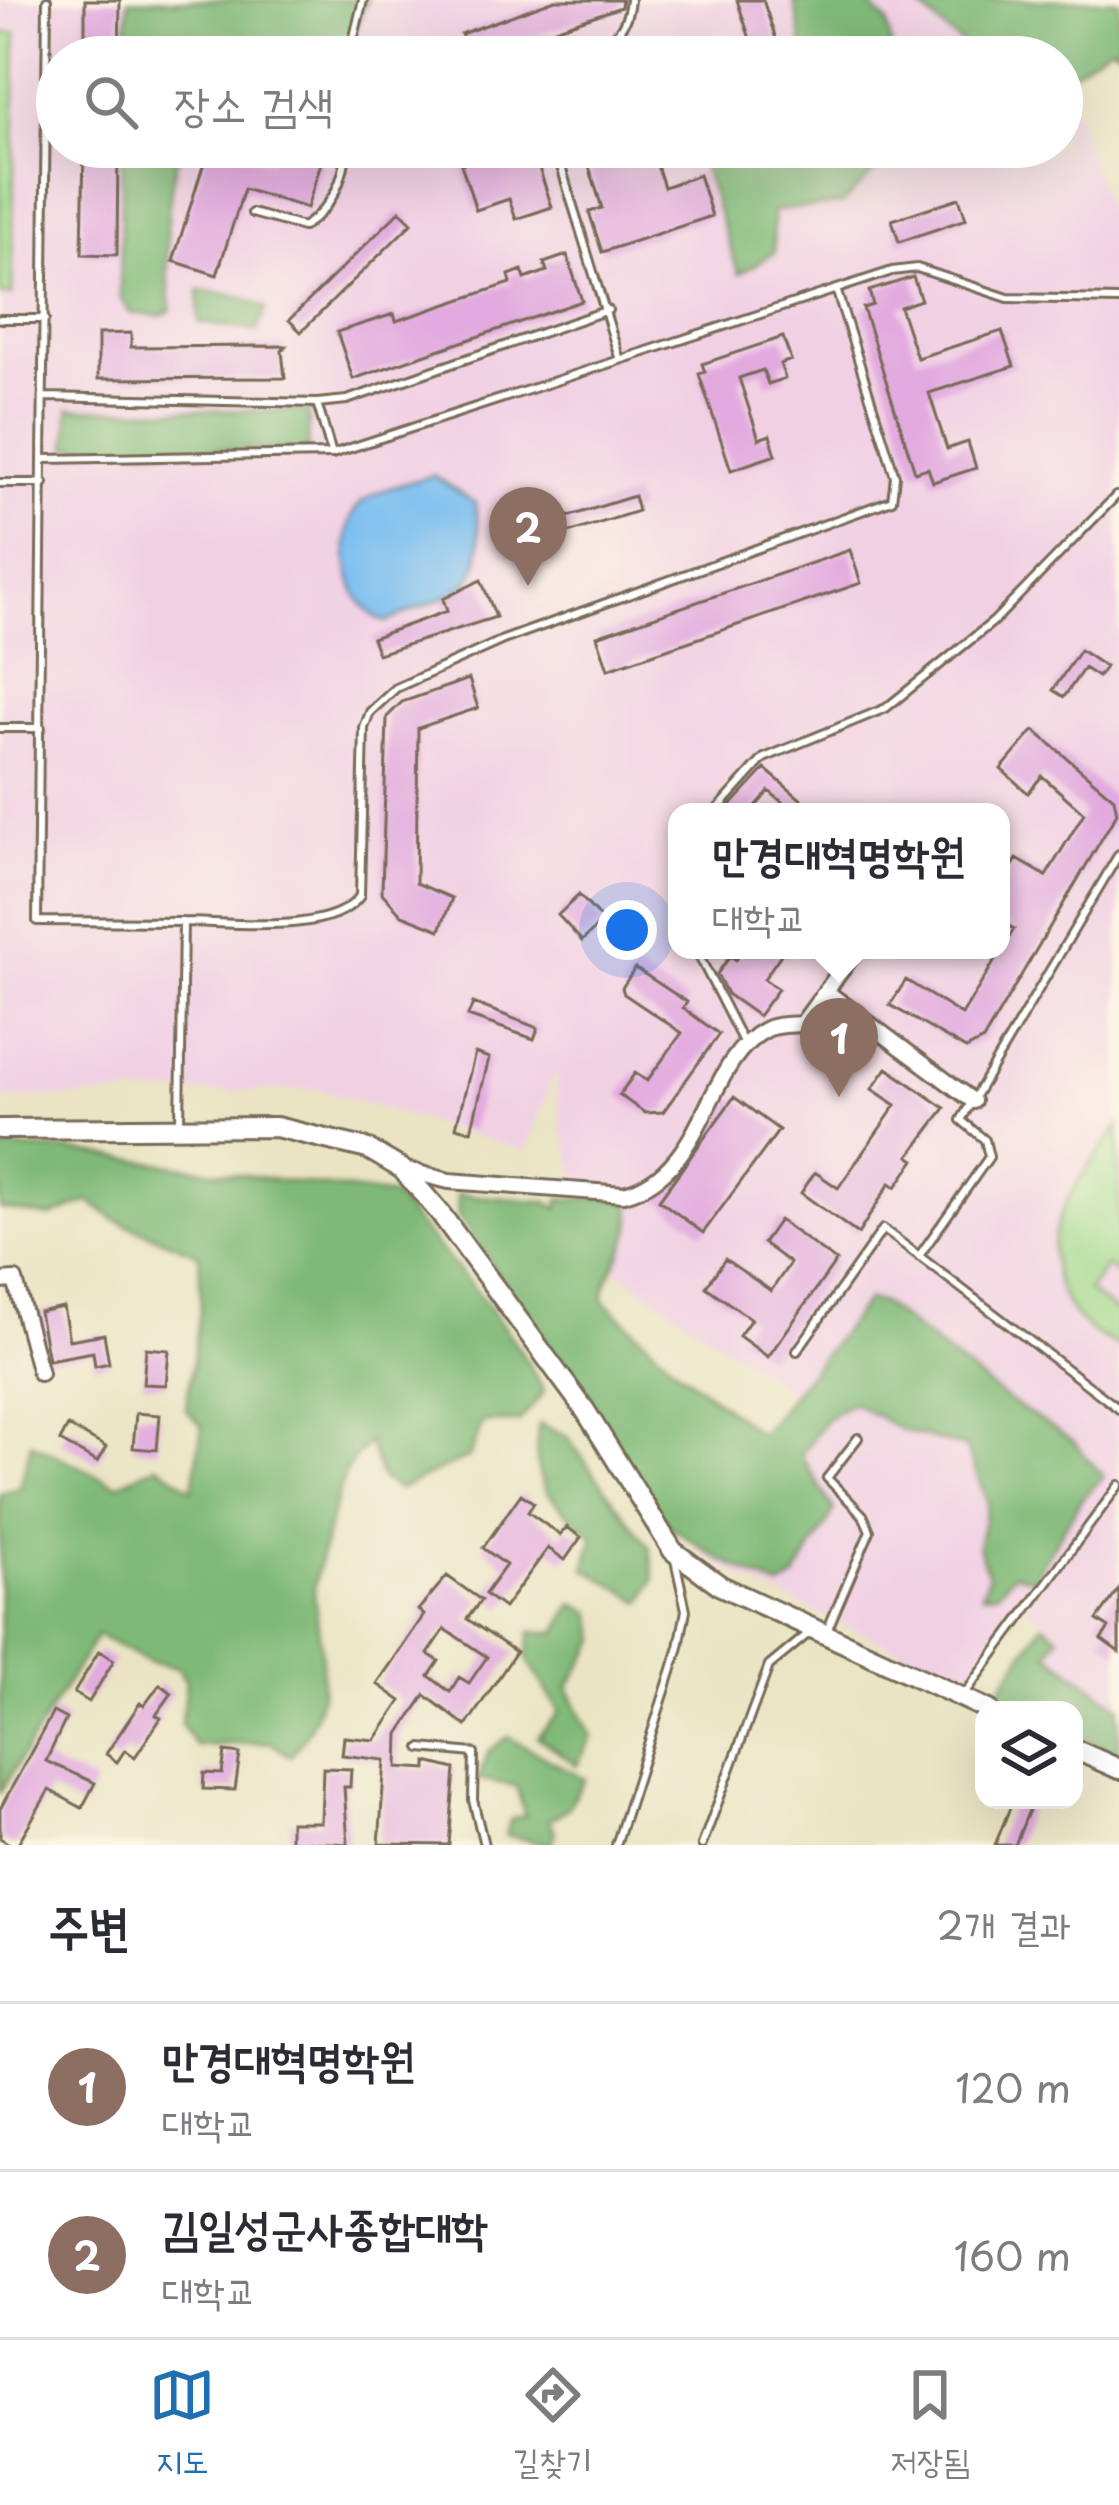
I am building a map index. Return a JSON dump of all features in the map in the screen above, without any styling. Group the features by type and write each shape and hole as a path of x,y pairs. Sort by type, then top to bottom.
{"main road":[{"path":"0,1129 276,1127 340,1139 402,1169 585,1410 673,1551 721,1586 975,1704"},
{"path":"1083,1753 1119,1769"}],"street":[{"path":"402,1169 449,1181 624,1194 651,1187 688,1143 745,1045 767,1028 802,1024 850,959"},
{"path":"828,994 973,1101"},
{"path":"0,1281 15,1280 40,1373"}],"lane":[{"path":"47,0 47,36"},
{"path":"354,36 363,0"},
{"path":"618,36 627,23 630,0"},
{"path":"46,168 37,921 307,922 350,910 359,896 364,728 370,712 396,688 503,640 892,500 895,476 837,292"},
{"path":"252,213 303,227 319,217 345,168"},
{"path":"561,168 619,357"},
{"path":"44,459 332,454 619,357 917,268 1007,298 1119,300"},
{"path":"45,397 347,400 608,310"},
{"path":"0,319 45,319"},
{"path":"317,403 332,454"},
{"path":"0,483 44,483"},
{"path":"723,803 764,758 886,708 994,620 1116,496"},
{"path":"0,728 41,728"},
{"path":"919,1256 989,1157 985,1141 961,1120 1119,854"},
{"path":"180,1127 183,922"},
{"path":"701,959 745,1045"},
{"path":"797,1351 883,1229 1119,1409"},
{"path":"701,1845 769,1666 818,1633 869,1531 862,1515 827,1478 857,1438"},
{"path":"962,1698 1119,1485"},
{"path":"616,1845 679,1647 686,1610 673,1551"},
{"path":"421,1748 474,1753 473,1800 484,1845"}],"shaded area":[{"path":"0,0 1032,0 1047,36 36,36 36,168 1083,168 1083,136 1119,248 1119,1705 1049,1653 1060,1635 1019,1600 971,1670 959,1677 743,1579 694,1548 804,1401 600,1259 562,1128 555,1070 526,1151 317,1089 0,1099"}],"green space":[{"path":"128,0 367,0 353,36 127,36"},
{"path":"794,0 867,3 887,22 889,36 801,36"},
{"path":"912,0 1119,0 1119,51 1111,45 1083,64 1083,36 952,36"},
{"path":"0,33 16,33 12,295 0,294"},
{"path":"122,168 175,168 167,248 171,310 161,316 130,313 120,296"},
{"path":"703,168 878,168 842,204 773,211 774,253 739,274"},
{"path":"199,290 239,296 266,308 257,331 199,323"},
{"path":"69,409 309,411 308,450 68,447"},
{"path":"1119,1126 1119,1275 1106,1266 1088,1291 1119,1314 1119,1346 1086,1327 1073,1313 1054,1273 1053,1249 1056,1227 1076,1185"},
{"path":"0,1148 65,1150 392,1196 494,1314 544,1392 519,1422 483,1422 469,1457 399,1489 381,1479 369,1442 351,1463 333,1511 314,1589 322,1656 320,1696 305,1735 290,1756 270,1742 196,1746 181,1724 186,1682 178,1668 149,1662 97,1635 0,1792 0,1493 20,1488 31,1443 117,1485 157,1465 193,1489 202,1426 186,1409 201,1304 199,1254 115,1220 89,1201 51,1217 0,1209"},
{"path":"457,1194 547,1202 558,1209 560,1199 615,1198 630,1204 627,1242 603,1300 678,1370 760,1435 867,1300 881,1303 1006,1399 1073,1441 1103,1477 1081,1500 1033,1579 1014,1573 996,1593 982,1594 988,1575 978,1546 988,1503 966,1448 901,1430 852,1402 826,1419 801,1455 834,1511 794,1580 780,1588 719,1559 670,1526 458,1216"},
{"path":"539,1424 566,1436 650,1548 654,1581 642,1602 585,1568 594,1537 555,1501 540,1478"},
{"path":"573,1604 592,1612 598,1639 568,1688 592,1737 577,1765 538,1737 560,1712 527,1659 531,1632 557,1632"},
{"path":"1043,1624 1059,1636 1048,1653 1119,1706 1119,1755 1083,1738 1083,1701 1004,1701 995,1696"},
{"path":"508,1737 585,1779 567,1809 549,1820 555,1832 552,1845 505,1835 511,1819 525,1815 516,1786 478,1779 489,1751"}],"water":[{"path":"433,475 475,503 479,556 474,572 452,593 387,622 374,616 355,590 347,556 350,522 371,496"}],"building":[{"path":"85,0 120,0 119,36 85,36"},
{"path":"555,0 622,0 621,7 533,36 461,34"},
{"path":"737,0 763,0 775,36 749,36"},
{"path":"84,168 118,168 117,255 82,254"},
{"path":"202,168 320,168 307,208 244,189 217,275 173,261"},
{"path":"462,168 539,168 552,207 516,219 509,199 476,210"},
{"path":"590,168 658,168 664,187 699,175 712,216 602,252 589,212 602,208"},
{"path":"959,198 966,219 899,242 892,220"},
{"path":"400,211 412,223 301,332 289,320"},
{"path":"567,255 582,301 353,379 337,332 394,314 396,321 511,283 509,275 522,270 525,279 547,271 544,263"},
{"path":"913,277 921,300 900,307 917,358 1002,331 1014,366 929,393 947,449 968,442 976,468 933,482 928,468 915,472 863,308 873,305 869,291"},
{"path":"131,333 131,347 286,346 282,351 285,378 98,379 98,334"},
{"path":"783,337 791,360 780,364 785,378 768,384 763,370 739,378 759,439 770,435 776,455 731,470 699,374 705,372 702,364"},
{"path":"634,496 638,511 543,541 538,526"},
{"path":"850,550 861,583 608,669 597,636"},
{"path":"481,580 496,617 378,654 372,638 447,611 443,599"},
{"path":"1080,650 1105,667 1098,677 1084,668 1064,697 1053,690"},
{"path":"469,679 478,708 418,728 416,883 452,898 440,930 402,915 382,893 387,717 402,702"},
{"path":"1034,730 1114,798 1117,813 983,1040 966,1049 890,1005 906,980 962,1015 996,959 1010,959 1014,929 1010,927 1010,870 1017,859 1046,876 1084,813 1042,776 1028,793 1001,769"},
{"path":"765,769 805,803 783,803 769,791 759,803 733,803"},
{"path":"579,895 603,921 582,941 558,915"},
{"path":"728,959 778,959 764,979 778,989 758,1016 727,994 717,974"},
{"path":"635,968 687,1002 683,1008 719,1034 663,1112 645,1113 619,1095 635,1073 647,1081 682,1033 624,994 622,988"},
{"path":"473,1003 538,1028 534,1039 468,1016"},
{"path":"475,1053 489,1058 471,1131 456,1127"},
{"path":"887,1068 945,1108 909,1156 915,1160 896,1187 890,1183 858,1234 801,1193 815,1172 838,1188 896,1105 872,1089"},
{"path":"734,1097 779,1130 703,1233 659,1200"},
{"path":"779,1220 836,1261 768,1357 739,1336 751,1319 706,1287 725,1259 771,1291 790,1263 763,1243"},
{"path":"63,1307 69,1340 104,1334 109,1363 95,1366 93,1352 48,1360 39,1312"},
{"path":"146,1348 169,1350 166,1385 143,1384"},
{"path":"136,1413 160,1415 157,1450 133,1448"},
{"path":"68,1426 106,1447 97,1462 60,1441"},
{"path":"521,1494 534,1503 528,1512 560,1535 567,1527 581,1537 565,1560 548,1548 504,1608 485,1594 506,1565 483,1548"},
{"path":"447,1576 481,1600 467,1619 516,1652 466,1726 425,1695 399,1734 398,1767 427,1769 427,1762 455,1769 449,1845 379,1844 385,1760 342,1755 344,1737 375,1740 401,1701 377,1684 424,1615 418,1610","holes":["445,1629 487,1657 469,1683 459,1677 450,1692 429,1676 439,1661 428,1654"]},
{"path":"1119,1589 1119,1652 1101,1639 1109,1628 1097,1620"},
{"path":"99,1651 114,1660 89,1702 74,1693"},
{"path":"160,1684 172,1693 156,1715 161,1718 135,1757 125,1750 117,1762 106,1754 140,1703 144,1706"},
{"path":"53,1712 66,1719 46,1761 95,1783 82,1808 49,1790 17,1845 11,1845 0,1838 0,1809"},
{"path":"225,1752 240,1754 235,1790 203,1789 204,1773 222,1774"},
{"path":"323,1768 351,1769 350,1787 344,1787 348,1844 290,1841 290,1822 321,1822"},
{"path":"1009,1809 1029,1809 1015,1845 995,1845"}],"place":[{"name":"김일성군사종합대학","path":"528,586"},
{"name":"만경대혁명학원","path":"839,1097"}]}
